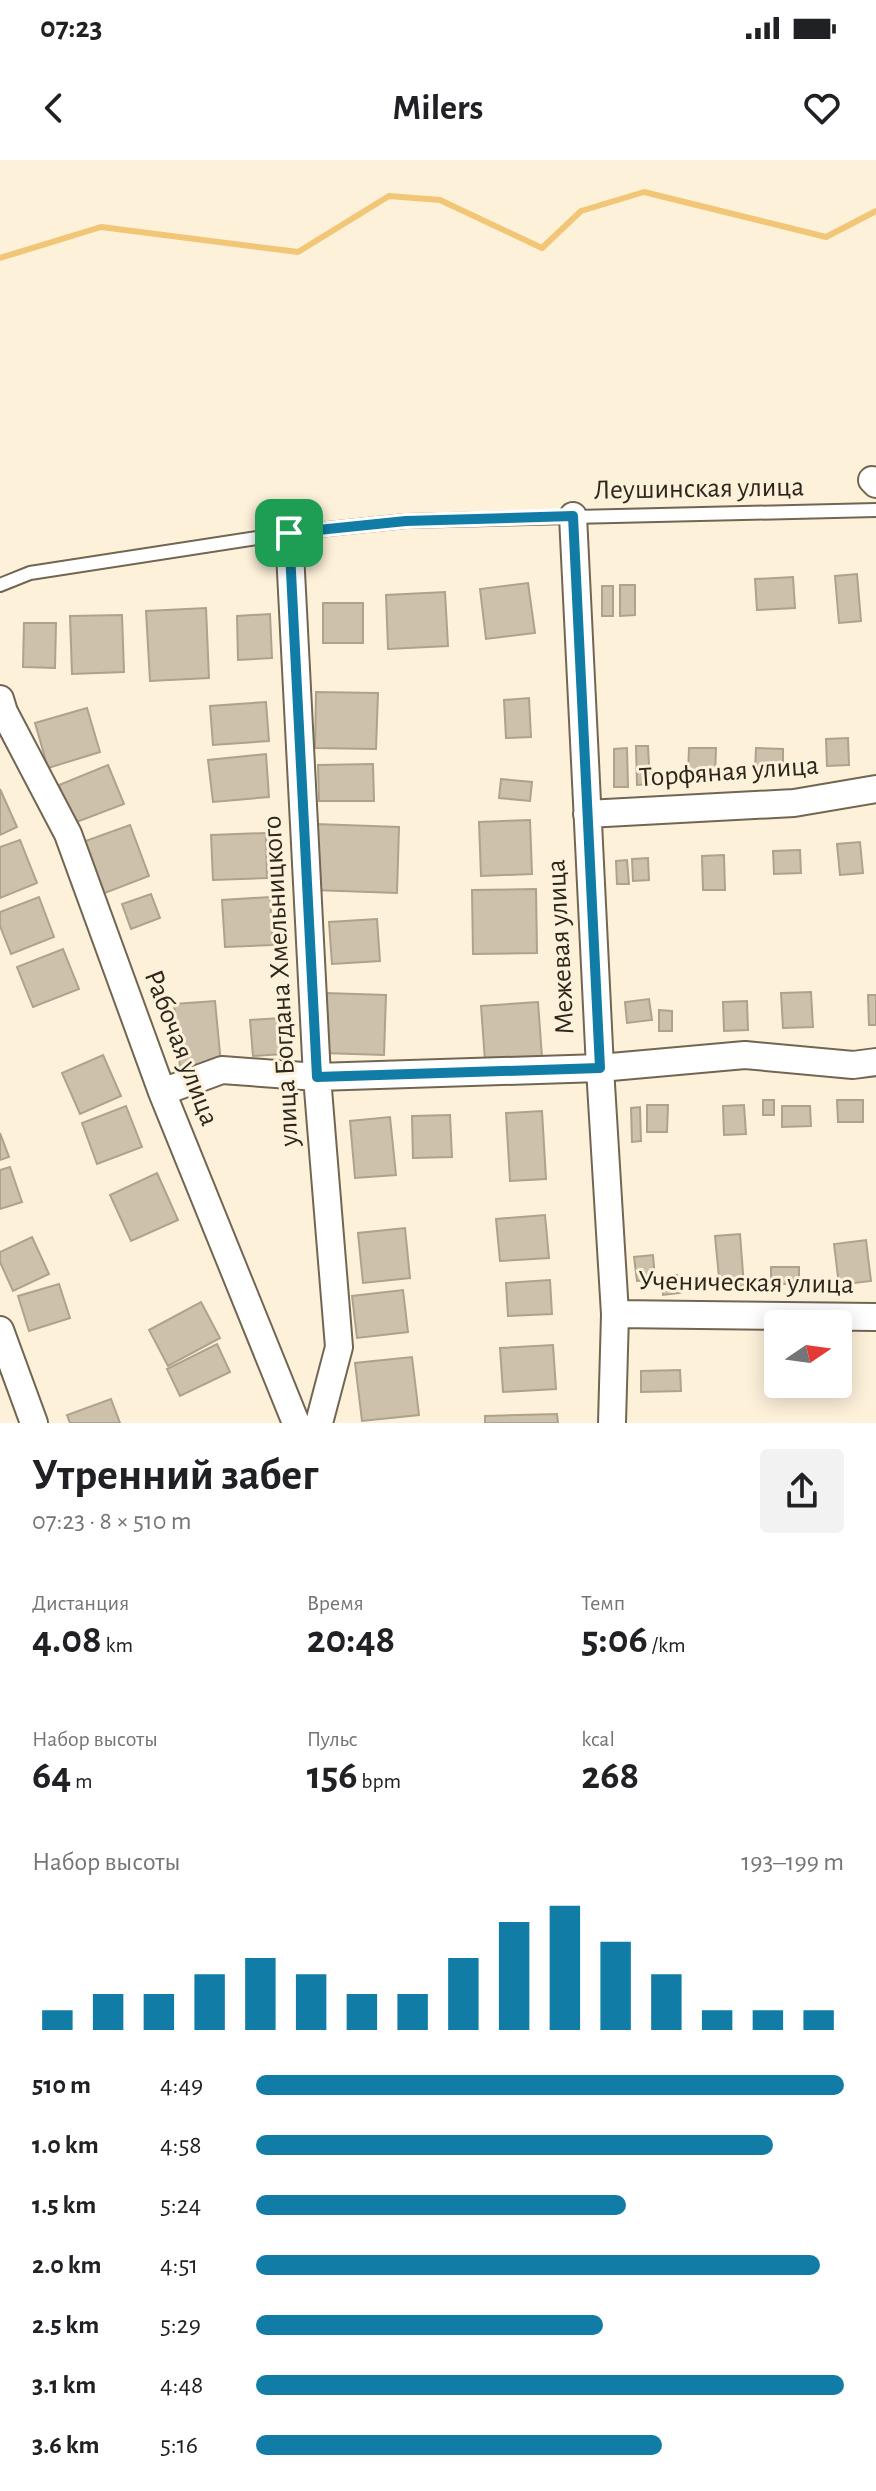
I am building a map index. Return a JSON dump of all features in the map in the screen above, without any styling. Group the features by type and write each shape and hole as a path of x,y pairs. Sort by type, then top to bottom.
{"street":[{"name":"Межевая улица","path":"573,516 615,1314 612,1423"},
{"name":"улица Богдана Хмельницкого","path":"289,533 317,1077 339,1347 319,1423"},
{"name":"Рабочая улица","path":"0,699 68,834 162,1092 296,1423"},
{"name":"Торфяная улица","path":"587,814 794,803 876,789"},
{"path":"162,1092 222,1070 317,1077 600,1068 745,1055 853,1065 876,1062"},
{"name":"Ученическая улица","path":"615,1314 876,1317"},
{"path":"0,1330 34,1423"}],"lane":[{"name":"Леушинская улица","path":"0,585 30,573 289,533 406,521 876,510"}],"building":[{"path":"857,574 861,621 839,623 835,576"},
{"path":"793,577 795,608 757,610 755,579"},
{"path":"528,583 535,633 486,639 480,589"},
{"path":"620,585 635,585 635,615 620,616"},
{"path":"602,586 613,586 613,616 602,616"},
{"path":"445,592 448,646 388,649 386,595"},
{"path":"323,603 363,603 363,643 323,643"},
{"path":"206,608 209,678 150,681 146,611"},
{"path":"270,614 272,658 238,660 237,616"},
{"path":"122,615 124,672 72,674 70,616"},
{"path":"24,623 56,623 55,668 23,667"},
{"path":"316,692 378,693 376,749 315,748"},
{"path":"529,698 531,737 506,738 504,700"},
{"path":"266,702 269,741 213,745 210,706"},
{"path":"87,708 100,752 48,768 35,723"},
{"path":"848,738 849,765 827,766 826,739"},
{"path":"636,746 648,746 650,784 637,785"},
{"path":"627,748 628,787 614,787 614,749"},
{"path":"689,748 716,748 715,776 688,775"},
{"path":"756,748 783,749 783,771 755,771"},
{"path":"266,754 269,797 213,802 208,760"},
{"path":"373,764 374,801 319,801 318,765"},
{"path":"108,765 124,804 74,823 59,785"},
{"path":"501,779 532,782 530,801 499,798"},
{"path":"0,789 17,827 0,835"},
{"path":"530,820 532,874 481,876 479,822"},
{"path":"315,824 399,827 397,893 313,890"},
{"path":"130,825 149,876 97,896 77,844"},
{"path":"266,833 267,878 213,880 211,835"},
{"path":"20,840 37,883 0,898 0,847"},
{"path":"860,842 863,873 840,875 837,844"},
{"path":"800,850 801,873 774,874 773,851"},
{"path":"724,855 725,890 703,890 702,856"},
{"path":"648,858 649,880 633,881 632,859"},
{"path":"627,860 629,884 617,884 616,861"},
{"path":"536,889 537,953 473,954 472,890"},
{"path":"151,894 160,918 131,929 122,904"},
{"path":"39,897 54,937 11,954 0,926 0,912"},
{"path":"270,897 273,945 225,947 222,900"},
{"path":"377,919 380,961 332,964 329,922"},
{"path":"63,949 79,989 33,1007 17,967"},
{"path":"811,992 813,1027 783,1028 781,993"},
{"path":"325,993 386,995 384,1055 322,1053"},
{"path":"868,995 876,995 876,1025 869,1025"},
{"path":"649,999 652,1020 627,1023 625,1002"},
{"path":"215,1001 221,1064 180,1067 174,1004"},
{"path":"747,1001 748,1030 724,1031 723,1002"},
{"path":"538,1002 542,1057 485,1061 481,1006"},
{"path":"659,1010 672,1011 672,1031 659,1031"},
{"path":"281,1018 283,1054 253,1056 250,1020"},
{"path":"103,1055 121,1096 80,1114 62,1073"},
{"path":"763,1100 774,1100 774,1115 763,1115"},
{"path":"837,1100 863,1100 863,1122 838,1122"},
{"path":"647,1105 668,1105 667,1132 647,1132"},
{"path":"744,1105 746,1134 724,1135 723,1106"},
{"path":"126,1106 142,1147 97,1164 82,1123"},
{"path":"782,1106 810,1106 811,1126 782,1127"},
{"path":"640,1107 641,1141 632,1142 631,1108"},
{"path":"542,1111 546,1179 510,1181 506,1113"},
{"path":"450,1115 452,1157 413,1158 412,1116"},
{"path":"390,1117 396,1175 355,1178 350,1121"},
{"path":"0,1133 9,1157 0,1160"},
{"path":"10,1167 22,1202 0,1209 0,1170"},
{"path":"157,1173 178,1220 131,1241 110,1195"},
{"path":"545,1215 549,1258 500,1261 496,1219"},
{"path":"405,1228 410,1278 363,1283 358,1233"},
{"path":"740,1234 744,1286 720,1288 715,1236"},
{"path":"32,1237 49,1274 13,1291 0,1262 0,1252"},
{"path":"866,1240 871,1281 839,1285 834,1244"},
{"path":"653,1255 655,1279 637,1281 634,1257"},
{"path":"771,1267 799,1267 799,1284 771,1284"},
{"path":"677,1275 680,1293 663,1295 661,1278"},
{"path":"550,1280 552,1314 508,1316 506,1283"},
{"path":"59,1284 70,1318 29,1331 18,1296"},
{"path":"403,1290 408,1332 357,1338 352,1296"},
{"path":"201,1302 220,1338 168,1366 149,1330"},
{"path":"217,1344 230,1372 180,1396 167,1369"},
{"path":"553,1345 556,1389 503,1392 500,1348"},
{"path":"412,1357 419,1415 362,1421 355,1363"},
{"path":"680,1370 681,1391 641,1392 641,1371"},
{"path":"111,1399 120,1423 70,1423 67,1415"},
{"path":"557,1414 558,1423 485,1423 485,1416"}],"waterway":[{"path":"0,258 101,227 298,252 389,196 440,200 542,248 581,211 644,192 826,237 876,211"}],"route":[{"path":"573,516 600,1068 317,1077 289,533 406,521 573,516"}]}
